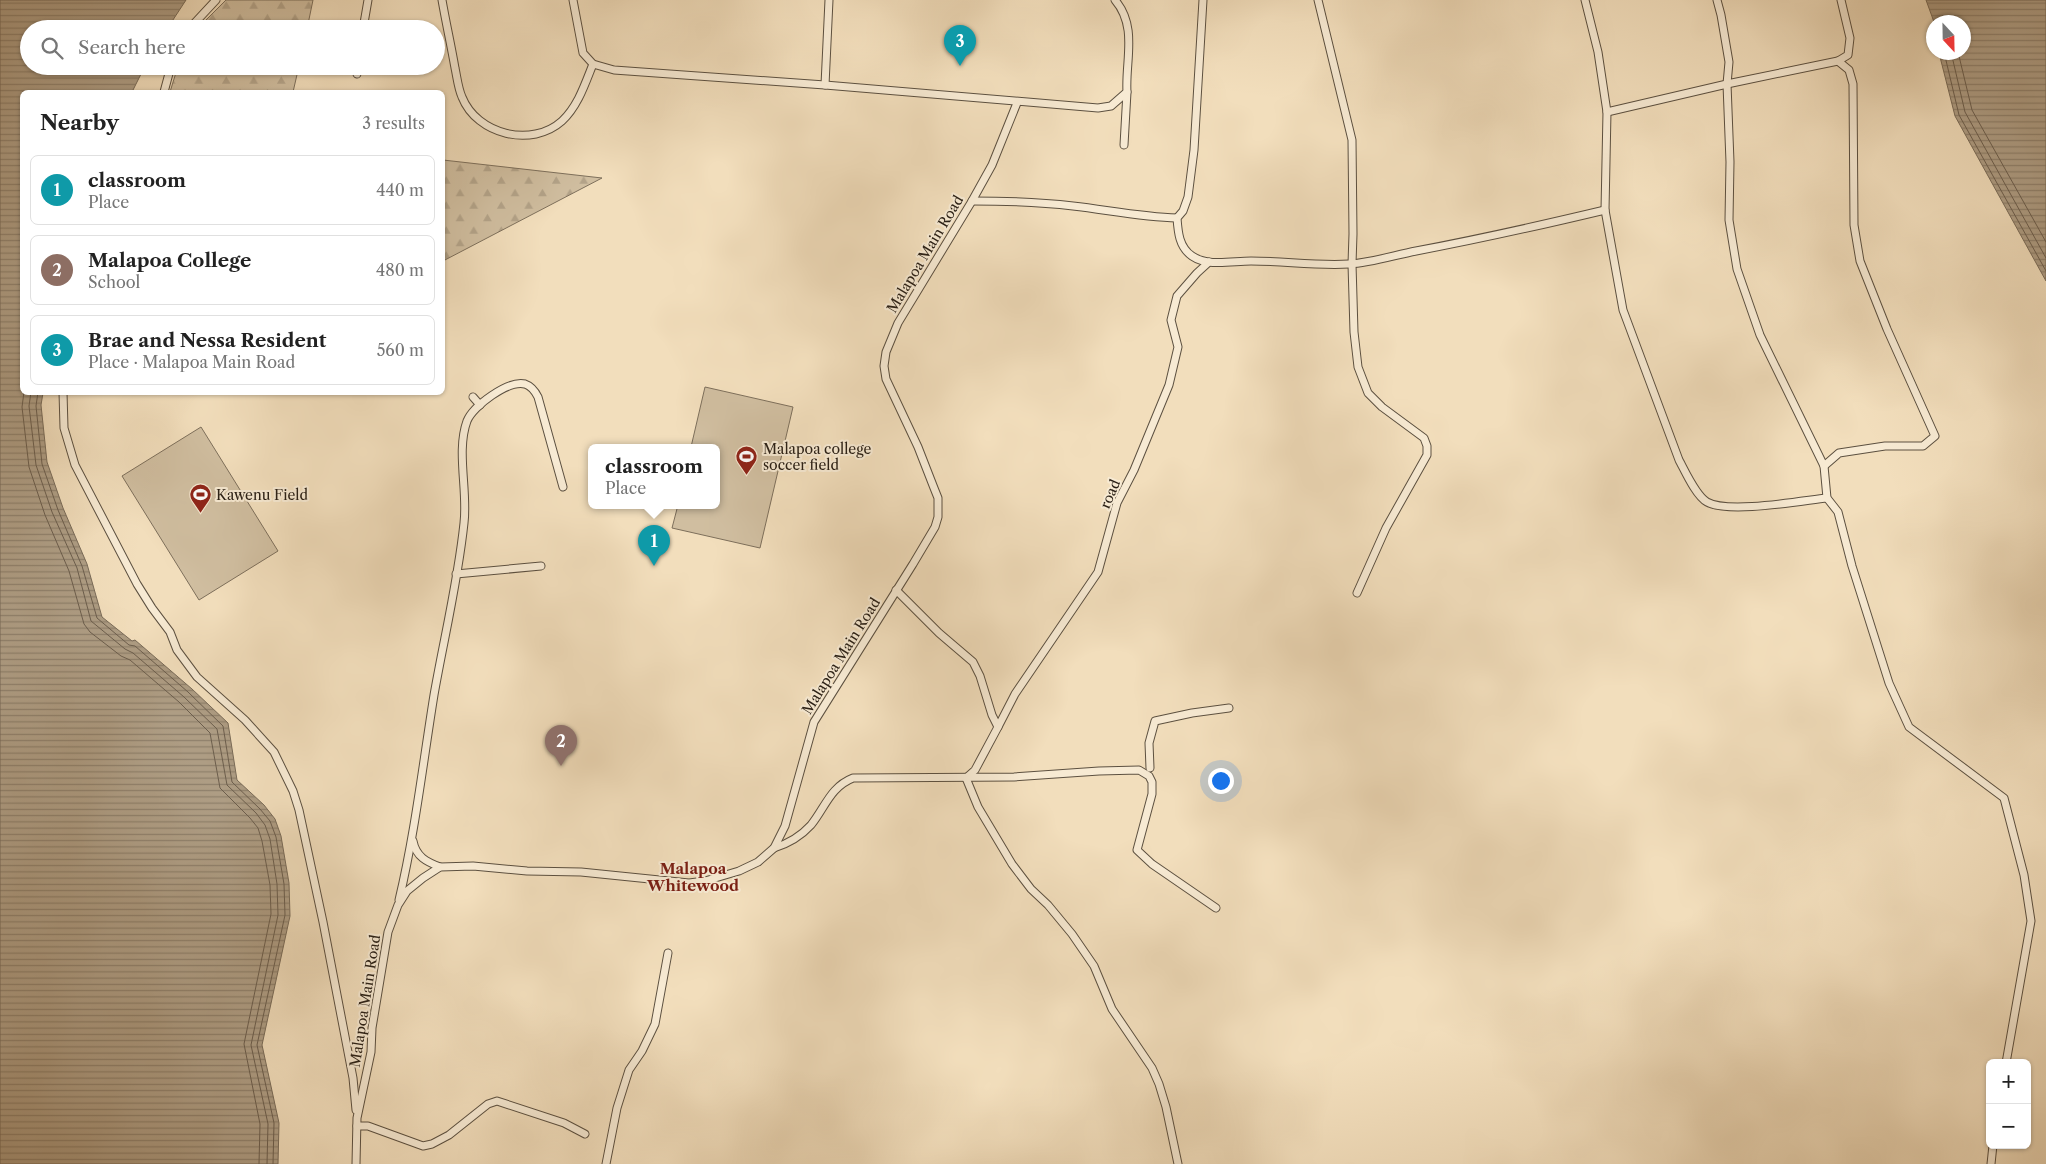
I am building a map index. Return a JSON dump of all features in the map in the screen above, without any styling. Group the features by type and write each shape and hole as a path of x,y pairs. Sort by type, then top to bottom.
{"street":[{"path":"198,20 216,0"},
{"path":"365,20 368,0"},
{"path":"442,0 462,97 476,118 498,132 515,135 532,134 561,122 578,100 593,64"},
{"path":"573,0 583,53 593,64 614,70 998,99 1017,103 1106,108 1116,103 1127,92"},
{"path":"826,85 829,0"},
{"path":"1115,0 1124,14 1130,40 1124,145"},
{"path":"1203,0 1191,178 1188,197 1183,211 1177,218 1178,232 1182,245 1190,255 1209,262 1252,261 1318,265 1352,264 1508,234 1605,210"},
{"path":"1318,0 1352,140 1352,264 1355,339 1362,378 1368,393 1382,407 1418,432 1428,446 1427,455 1386,528 1357,593"},
{"path":"1585,0 1598,52 1607,112 1605,210 1622,310 1680,460 1691,483 1707,502 1732,508 1827,498"},
{"path":"1717,0 1722,15 1729,62 1727,84 1730,162 1729,220 1737,269 1760,335 1824,466 1827,498 1838,512 1852,566 1889,684 1909,727 2004,798 2024,874 2031,921 2007,1059"},
{"path":"1607,112 1838,61 1848,55 1850,38 1841,0"},
{"path":"1824,466 1840,453 1885,446 1923,446 1935,436 1887,329 1860,261 1854,225 1853,84 1849,70 1838,61"},
{"path":"165,90 169,75"},
{"name":"Malapoa Main Road","path":"356,1164 357,1118 371,1052 372,1028 388,932 398,905 417,882 440,867 473,866 581,872 689,883 716,879 749,867 774,848 785,826 814,722 935,526 939,508 938,498 918,447 886,379 884,366 886,352 898,323 992,165 1017,103"},
{"path":"972,201 1024,202 1074,206 1150,217 1177,218"},
{"name":"road","path":"966,778 975,770 1015,694 1098,572 1117,503 1134,470 1169,385 1178,347 1171,320 1177,296 1209,262"},
{"path":"398,905 410,855 411,834 465,521 464,438 470,415 492,395 509,386 524,384 535,391 563,487"},
{"path":"64,395 64,428 75,465 137,584 170,632 177,650 197,677 245,720 274,752 293,791 299,810 323,922 353,1078 357,1118"},
{"path":"473,397 480,405"},
{"path":"456,574 541,566"},
{"path":"896,590 939,633 973,662 980,676 992,715 998,727"},
{"path":"1150,768 1149,743 1155,721 1229,708"},
{"path":"774,848 785,844 804,832 812,824 830,795 839,786 853,778 966,778 1139,770 1152,782 1152,794 1137,850 1152,864 1216,908"},
{"path":"966,778 978,807 1002,848 1031,889 1048,905 1072,934 1094,966 1112,1009 1152,1068 1166,1107 1178,1164"},
{"path":"411,834 419,856 426,862 440,867"},
{"path":"606,1164 617,1108 630,1070 655,1024 668,952"},
{"path":"357,1126 368,1126 423,1146 432,1144 449,1135 488,1104 497,1102 564,1123 585,1134"},
{"path":"1991,1164 1993,1149"}],"green space":[{"path":"226,0 313,0 309,20 206,20"},
{"path":"175,75 297,75 293,90 171,90"},
{"path":"445,160 602,178 445,260"},
{"name":"Malapoa college soccer field","path":"705,387 793,407 760,548 672,528 677,509 720,509 720,444 692,444"},
{"name":"Kawenu Field","path":"201,427 278,551 199,600 122,476"}],"water":[{"path":"0,0 186,0 173,20 20,20 20,75 140,75 133,90 20,90 20,395 43,395 41,405 47,462 63,508 87,564 102,617 132,641 135,640 228,723 237,780 264,805 275,819 281,836 289,883 290,916 262,1045 279,1123 278,1164 0,1164"},
{"path":"1926,0 2046,0 2046,281 1955,116 1941,60 1971,60 1971,15 1931,15"}],"place":[{"name":"Brae and Nessa Resident","path":"960,66"},
{"name":"Malapoa college soccer field","path":"747,476"},
{"name":"Kawenu Field","path":"200,514"},
{"name":"classroom","path":"654,566"},
{"name":"Malapoa College","path":"561,766"}],"district":[{"name":"Malapoa Whitewood","path":"693,878"}]}
